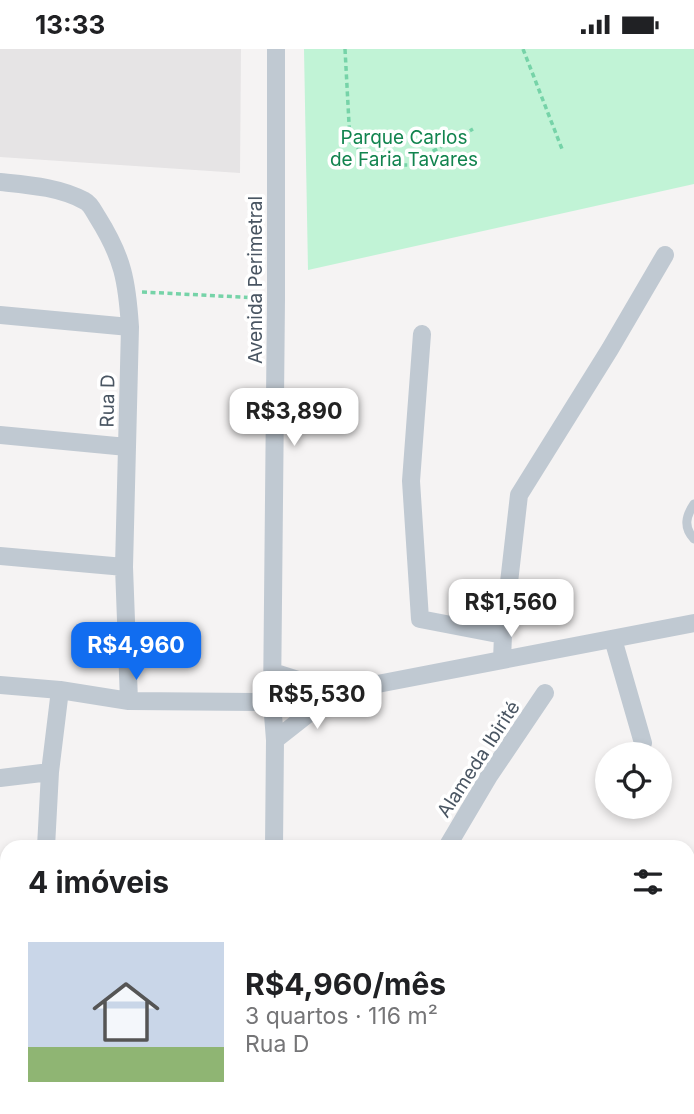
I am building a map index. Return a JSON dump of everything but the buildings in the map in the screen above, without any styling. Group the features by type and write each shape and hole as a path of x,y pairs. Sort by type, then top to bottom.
{"street":[{"name":"Avenida Perimetral","path":"274,840 275,740 272,702 276,49"},
{"name":"Rua D","path":"0,182 46,187 88,202 122,263 128,291 130,327 124,567 129,701"},
{"path":"502,660 519,495 665,255"},
{"path":"0,315 130,327"},
{"path":"422,334 411,481 420,619 503,635"},
{"path":"0,435 127,447"},
{"path":"0,556 124,567"},
{"path":"275,740 336,692 694,623"},
{"path":"613,639 643,742"},
{"path":"273,672 336,692"},
{"path":"0,685 60,690 129,701 272,702"},
{"path":"46,840 50,772 60,690"},
{"name":"Alameda Ibirité","path":"451,840 489,776 545,693"},
{"path":"0,778 50,772"}],"lane":[{"path":"694,504 688,513 686,524 694,540"}],"path":[{"path":"345,49 350,142 381,165 408,165 473,129"},
{"path":"523,49 562,149"},
{"path":"128,291 276,299"}],"shaded area":[{"path":"0,49 241,49 240,173 0,157"}],"green space":[{"name":"Parque Carlos de Faria Tavares","path":"304,49 694,49 694,184 308,270"}]}
